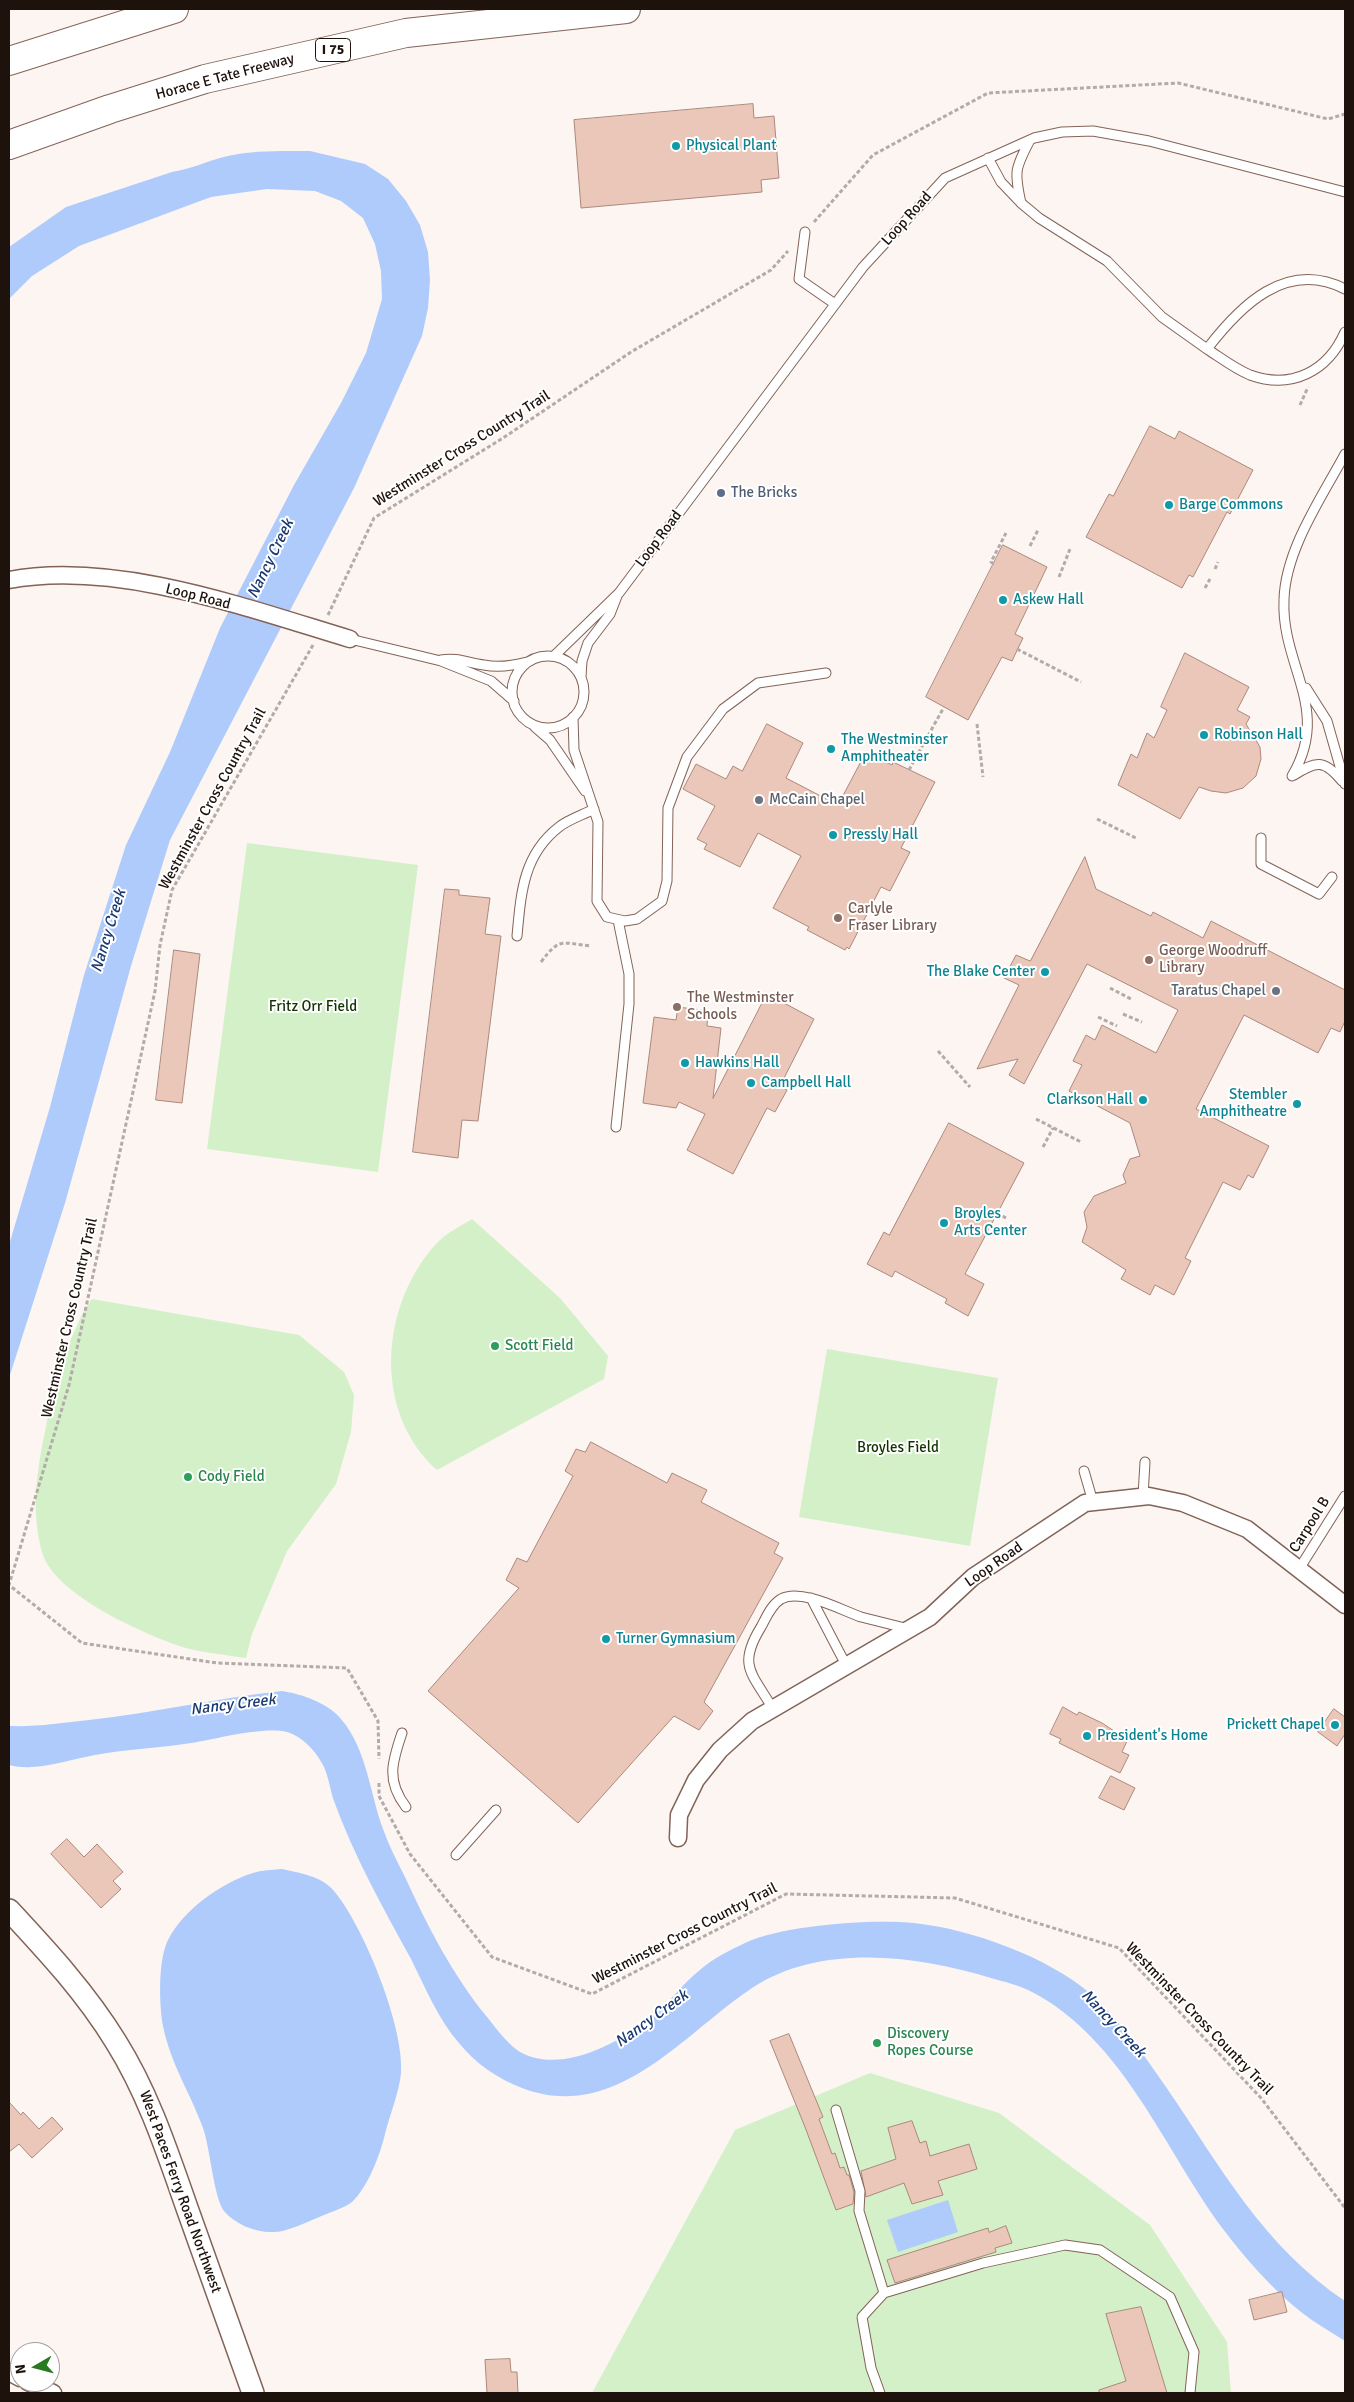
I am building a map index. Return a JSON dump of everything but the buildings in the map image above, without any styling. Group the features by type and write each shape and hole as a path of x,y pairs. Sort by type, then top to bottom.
{"highway":[{"path":"9,61 174,9"},
{"name":"Horace E Tate Freeway","path":"9,145 110,109 205,79 406,33 626,9"}],"street":[{"name":"Loop Road","path":"9,580 63,575 110,577 200,596 297,622 350,639"},
{"name":"Loop Road","path":"678,1838 679,1815 696,1780 720,1750 752,1721 930,1617 973,1577 1085,1503 1142,1496 1183,1503 1247,1529 1345,1605"},
{"name":"West Paces Ferry Road Northwest","path":"9,1910 65,1971 93,2007 117,2043 139,2084 160,2131 253,2393"}],"lane":[{"name":"Loop Road","path":"554,656 618,593 863,267 945,178 1030,140 1062,132 1093,131 1149,141 1345,192"},
{"path":"1021,203 1015,178 1020,159 1030,140"},
{"path":"988,158 1001,182 1039,218 1107,261 1162,318 1207,349 1251,375 1274,380 1294,379 1315,371 1328,359 1345,332"},
{"path":"805,232 799,279 835,304"},
{"path":"1207,349 1230,319 1247,303 1277,286 1296,281 1318,279 1345,289"},
{"path":"1345,456 1294,551 1286,582 1284,600 1285,620 1291,654 1303,684 1327,721 1345,784"},
{"name":"Loop Road","path":"581,678 582,661 588,642 610,614 618,593"},
{"name":"Loop Road","path":"350,639 441,660 491,681 514,701"},
{"path":"530,723 541,727 553,727 564,724 573,717 583,698 581,678 565,660 554,656 536,658 528,662 520,669 515,679 512,689 514,701 522,717 550,740 590,797"},
{"name":"Loop Road","path":"441,660 455,658 484,666 507,667 528,662"},
{"path":"573,717 574,750 598,822 598,901 607,918 625,921 638,918 662,901 667,881 668,808 687,758 723,709 758,683 826,673"},
{"path":"1303,684 1308,711 1303,757 1292,776 1311,764 1322,765 1334,771 1345,784"},
{"path":"517,936 520,896 528,866 540,844 561,826 594,809"},
{"path":"1260,838 1261,864 1319,894 1332,877"},
{"path":"616,1127 629,1004 629,974 618,920"},
{"path":"1142,1496 1145,1462"},
{"path":"1084,1471 1093,1502"},
{"name":"Carpool B","path":"1299,1569 1345,1496"},
{"path":"772,1709 749,1667 750,1645 775,1603 783,1598 811,1598 860,1616 911,1629"},
{"path":"811,1598 847,1667"},
{"path":"402,1733 392,1770 396,1794 406,1807"},
{"path":"456,1855 496,1810"},
{"path":"836,2110 860,2191 859,2211 884,2292"},
{"path":"880,2393 871,2368 862,2318 884,2292 983,2263 1065,2245 1100,2250 1170,2297 1194,2352 1190,2393"}],"path":[{"name":"Westminster Cross Country Trail","path":"379,1768 378,1721 347,1668 217,1664 82,1643 10,1585 69,1385 155,991 160,945 172,890 321,630 374,518 503,438 631,352 771,270 873,155 988,93 1178,83 1328,119 1345,114"},
{"path":"1030,546 1038,530"},
{"path":"994,564 992,562 1006,533"},
{"path":"1059,577 1070,549"},
{"path":"1215,569 1218,562"},
{"path":"1205,588 1210,578"},
{"path":"1017,649 1081,682"},
{"path":"909,770 944,707"},
{"path":"977,724 983,777"},
{"path":"1097,819 1136,838"},
{"path":"541,962 554,946 562,943 591,946"},
{"path":"1110,988 1131,999"},
{"path":"1123,1014 1142,1022"},
{"path":"1098,1017 1117,1026"},
{"path":"938,1051 970,1087"},
{"path":"1036,1119 1081,1142"},
{"path":"1043,1147 1053,1128"},
{"path":"997,1213 1006,1218"},
{"name":"Westminster Cross Country Trail","path":"379,1777 379,1796 410,1854 492,1958 592,1994 786,1894 955,1898 1119,1948 1260,2098 1345,2208"}],"green space":[{"name":"Fritz Orr Field","path":"247,843 418,865 378,1172 207,1149"},
{"name":"Scott Field","path":"472,1219 560,1298 608,1356 604,1379 437,1470 416,1446 402,1419 393,1389 391,1358 395,1326 404,1296 418,1268 441,1239"},
{"name":"Cody Field","path":"92,1299 299,1335 344,1372 354,1395 351,1432 336,1484 287,1551 252,1634 246,1658 186,1648 127,1624 84,1599 66,1585 52,1570 43,1555 37,1523 36,1491 43,1443 63,1360 84,1311"},
{"name":"Broyles Field","path":"827,1349 998,1378 970,1546 799,1517"},
{"path":"870,2073 999,2113 1150,2225 1227,2342 1231,2393 592,2393 735,2130"}],"water":[{"name":"Nancy Creek","path":"269,151 310,151 365,164 388,179 406,201 420,225 428,252 430,280 428,308 422,336 354,488 170,840 131,966 65,1203 9,1378 9,1245 50,1107 84,975 126,845 170,752 220,628 294,485 341,403 366,353 382,299 381,271 375,244 363,218 341,201 315,191 267,189 211,197 79,246 32,276 9,299 9,247 66,207 172,172 238,154"},
{"name":"Nancy Creek","path":"282,1691 298,1694 329,1708 336,1713 350,1731 367,1772 388,1841 432,1932 474,2001 501,2035 517,2050 532,2057 549,2060 567,2059 602,2048 647,2021 706,1965 745,1943 782,1932 828,1925 896,1922 936,1926 984,1938 1053,1968 1091,1994 1112,2015 1166,2087 1245,2203 1290,2255 1316,2279 1345,2301 1345,2341 1301,2312 1259,2273 1223,2229 1140,2099 1117,2067 1092,2038 1064,2012 1032,1992 1012,1984 962,1970 901,1959 838,1959 808,1964 779,1974 752,1988 674,2049 647,2068 618,2084 588,2094 556,2096 522,2088 496,2075 472,2057 451,2034 432,2002 360,1862 334,1801 324,1767 318,1756 299,1737 287,1732 253,1732 191,1743 107,1753 41,1766 20,1767 9,1765 9,1726 29,1726 137,1714"},
{"path":"282,1869 310,1876 329,1886 357,1927 380,1978 389,2005 396,2030 401,2073 380,2151 373,2170 358,2196 340,2209 289,2229 271,2232 258,2231 228,2216 217,2196 203,2128 166,2040 162,2017 160,1982 162,1959 168,1940 183,1918 193,1908 228,1883 260,1871"},
{"path":"948,2200 958,2232 898,2252 887,2220"}],"place":[{"name":"Physical Plant","path":"676,146"},
{"name":"The Bricks","path":"721,493"},
{"name":"Barge Commons","path":"1169,505"},
{"name":"Askew Hall","path":"1003,600"},
{"name":"Robinson Hall","path":"1204,735"},
{"name":"The Westminster Amphitheater","path":"831,749"},
{"name":"McCain Chapel","path":"759,800"},
{"name":"Pressly Hall","path":"833,835"},
{"name":"Carlyle Fraser Library","path":"838,918"},
{"name":"George Woodruff Library","path":"1149,960"},
{"name":"The Blake Center","path":"1045,972"},
{"name":"Taratus Chapel","path":"1276,991"},
{"name":"The Westminster Schools","path":"677,1007"},
{"name":"Hawkins Hall","path":"685,1063"},
{"name":"Campbell Hall","path":"751,1083"},
{"name":"Clarkson Hall","path":"1143,1100"},
{"name":"Stembler Amphitheatre","path":"1297,1104"},
{"name":"Broyles Arts Center","path":"944,1223"},
{"name":"Scott Field","path":"495,1346"},
{"name":"Cody Field","path":"188,1477"},
{"name":"Turner Gymnasium","path":"606,1639"},
{"name":"Prickett Chapel","path":"1335,1725"},
{"name":"President's Home","path":"1087,1736"},
{"name":"Discovery Ropes Course","path":"877,2043"}]}
